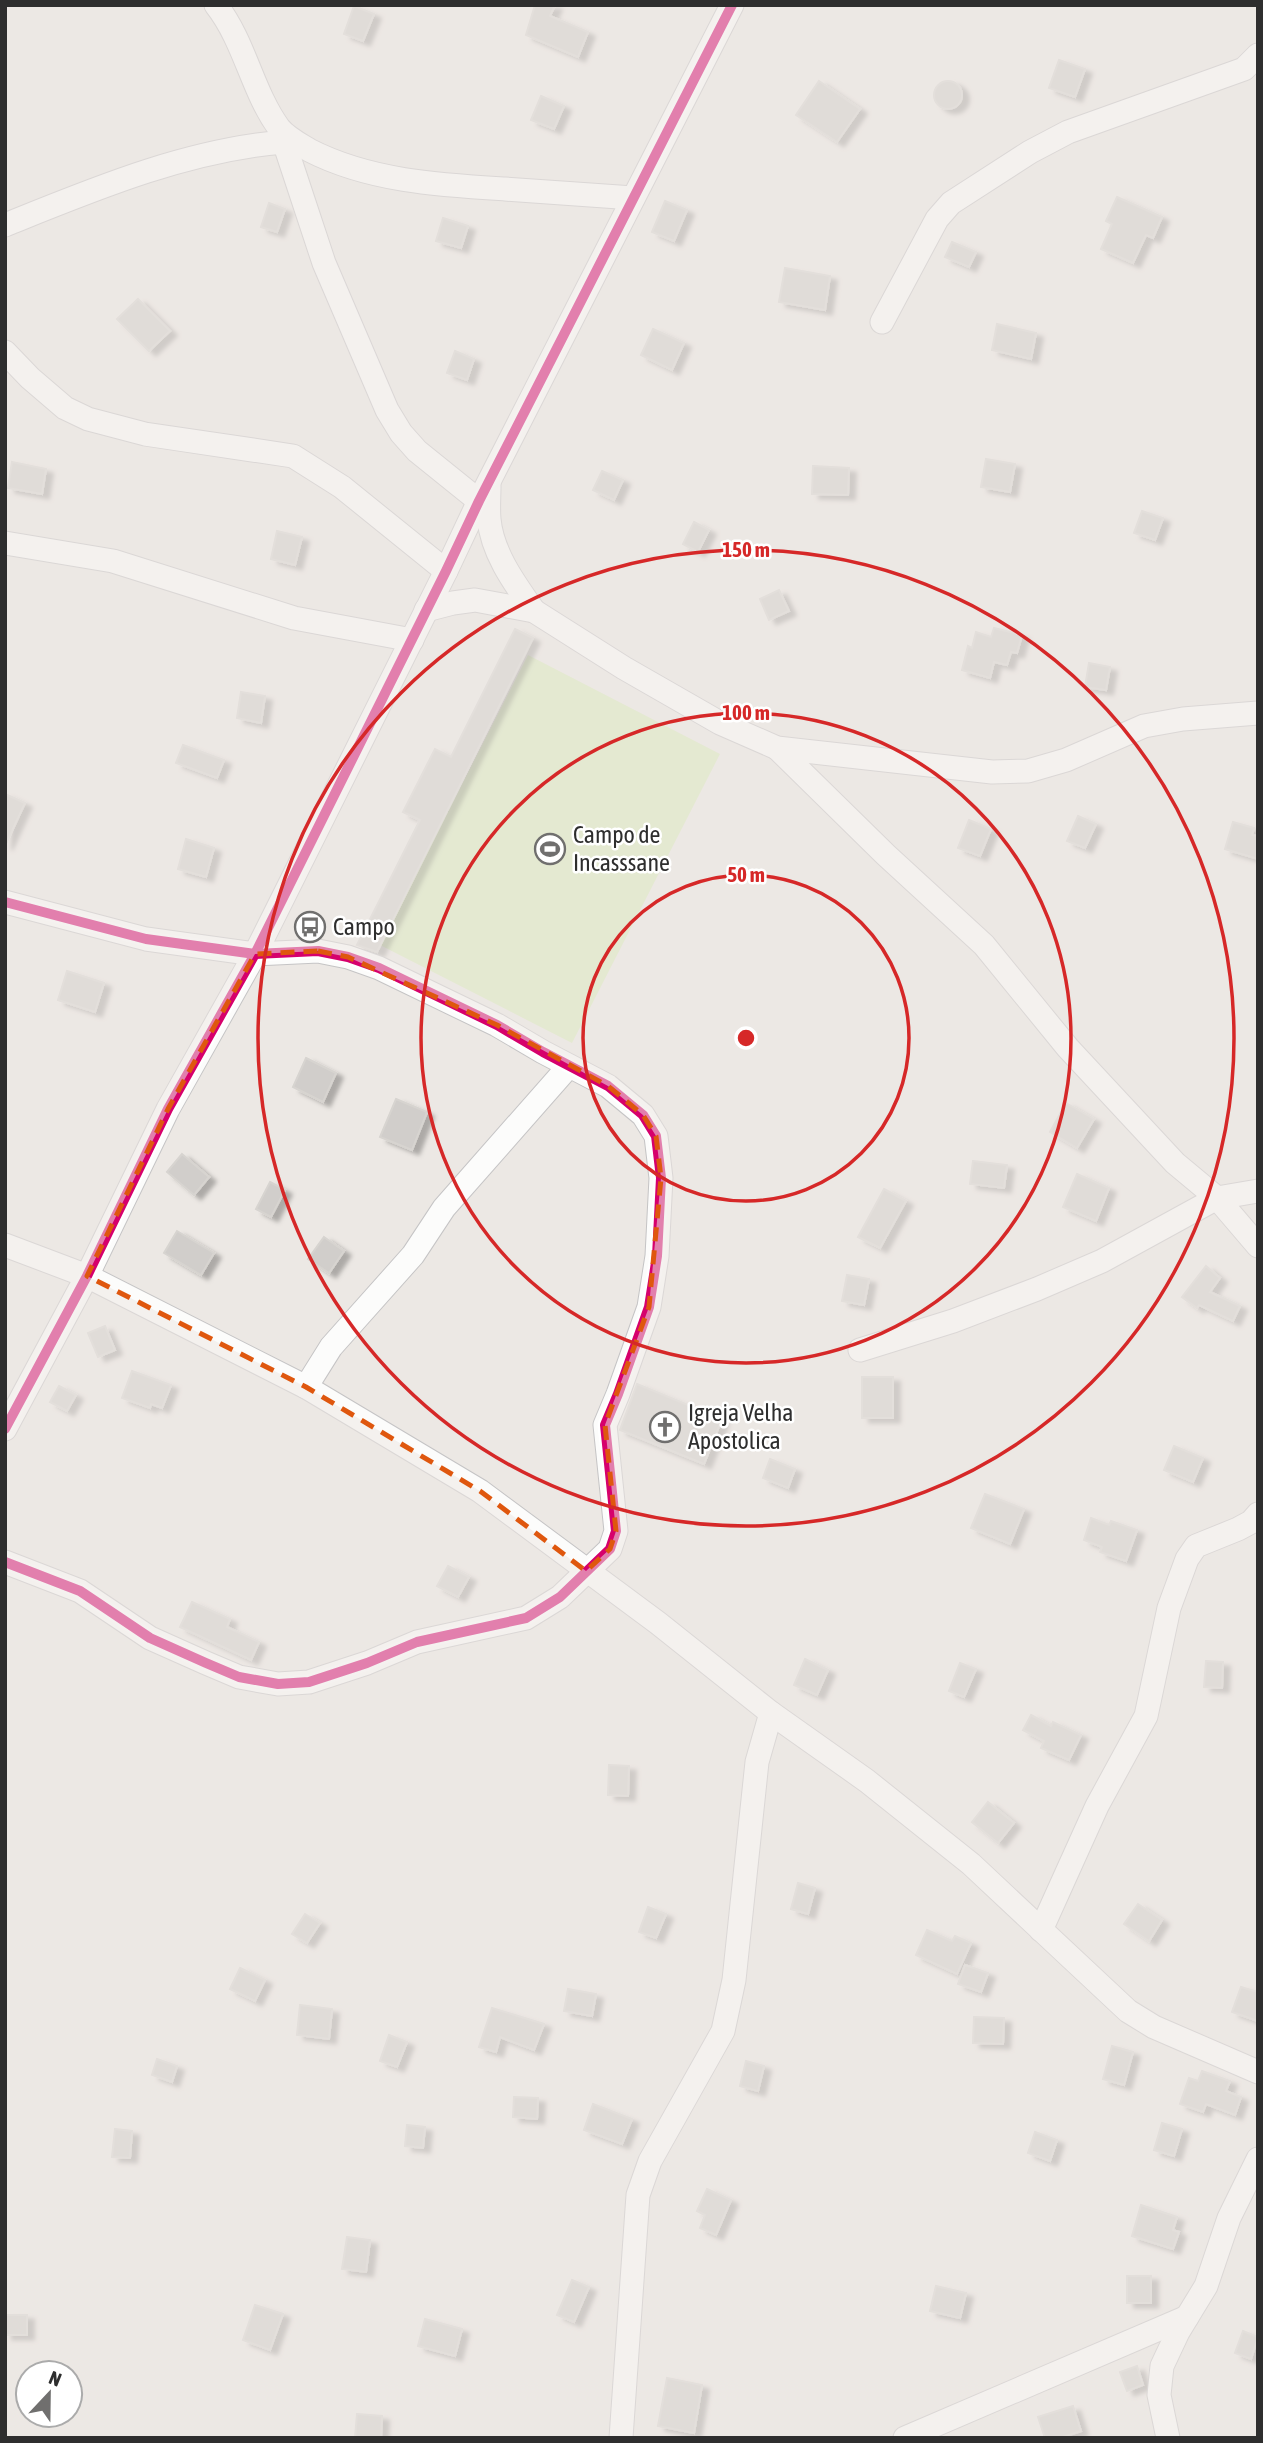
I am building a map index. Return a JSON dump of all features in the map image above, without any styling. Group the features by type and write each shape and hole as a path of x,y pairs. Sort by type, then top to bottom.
{"street":[{"path":"216,5 229,21 282,136 324,263 387,410 401,433 417,451 484,491 489,521 500,556 514,584 534,611 624,668 720,723 777,748 992,772 1028,771 1066,760 1144,726 1183,719 1258,713"},
{"path":"5,1429 86,1276 169,1109 255,954 484,491 732,5"},
{"path":"882,322 937,219 951,203 1030,152 1068,132 1244,69 1258,55"},
{"path":"5,225 161,166 282,136 342,165 407,181 633,198"},
{"path":"5,352 65,408 88,419 145,434 293,456 342,487 446,571"},
{"path":"5,543 113,561 294,618 412,639"},
{"path":"426,610 475,600 534,611"},
{"path":"777,748 886,855 984,945 1068,1048 1175,1163 1217,1198 1258,1246"},
{"path":"5,902 146,939 255,954 318,951 369,965 497,1025 608,1086 643,1115 656,1136 661,1178 657,1256 649,1307 605,1424 616,1531 610,1549 560,1597 526,1618 417,1643 309,1682 278,1684 239,1677 184,1653 150,1637 80,1591 5,1562"},
{"path":"306,1387 331,1347 413,1255 444,1208 569,1066"},
{"path":"860,1350 953,1321 1048,1285 1102,1261 1217,1198 1258,1191"},
{"path":"5,1245 86,1276 306,1387 480,1491 658,1623 771,1713 867,1781 961,1856 1128,2011 1154,2027 1258,2072"},
{"path":"1041,1930 1088,1824 1146,1716 1169,1608 1187,1559 1196,1546 1238,1529 1251,1522 1258,1514"},
{"path":"621,2438 638,2195 650,2161 723,2031 734,1980 757,1762 771,1713"},
{"path":"1168,2438 1159,2395 1162,2366 1187,2316 1206,2286 1229,2218 1258,2159"},
{"path":"905,2438 1187,2316"}],"highlighted area":[{"path":"318,951 348,957 497,1025 608,1086 643,1115 656,1136 661,1178 649,1307 605,1425 616,1531 610,1549 586,1571 480,1491 306,1387 87,1276 168,1109 255,954"}],"green space":[{"name":"Campo de Incasssane","path":"528,655 720,754 572,1043 380,945"}],"building":[{"path":"535,5 555,5 550,16 588,32 578,57 526,35"},
{"path":"354,6 374,14 363,41 344,34"},
{"path":"1059,60 1085,69 1075,97 1049,88"},
{"path":"819,81 860,109 837,142 796,115"},
{"path":"948,81 958,85 962,95 958,105 948,109 938,105 934,95 938,85"},
{"path":"541,96 564,106 554,129 531,120"},
{"path":"1117,197 1162,217 1153,238 1146,235 1133,263 1101,249 1112,224 1106,221"},
{"path":"665,201 687,210 674,241 652,232"},
{"path":"269,203 285,209 277,232 261,227"},
{"path":"443,218 468,226 461,248 436,241"},
{"path":"952,242 976,252 969,267 945,257"},
{"path":"785,268 830,276 825,310 779,302"},
{"path":"138,299 170,331 149,351 117,319"},
{"path":"997,324 1036,333 1031,359 992,350"},
{"path":"653,329 684,343 672,370 641,355"},
{"path":"455,351 474,359 467,380 447,373"},
{"path":"986,459 1015,464 1010,492 981,487"},
{"path":"12,462 46,469 42,494 8,488"},
{"path":"813,466 849,468 848,495 812,494"},
{"path":"602,471 623,480 614,500 593,490"},
{"path":"1142,511 1163,518 1155,540 1134,533"},
{"path":"694,522 709,530 698,552 683,544"},
{"path":"277,531 302,537 295,565 271,559"},
{"path":"779,590 789,611 769,620 760,599"},
{"path":"994,628 1022,635 1017,653 1011,652 1007,665 994,662 990,678 962,670 968,646 972,648 976,632 991,637"},
{"path":"515,629 533,638 377,952 357,945 420,820 403,812 435,749 451,757"},
{"path":"1089,663 1110,667 1106,690 1085,687"},
{"path":"241,692 265,696 261,723 237,718"},
{"path":"183,745 224,760 217,778 176,763"},
{"path":"5,794 25,803 5,846"},
{"path":"1078,816 1096,824 1085,848 1067,841"},
{"path":"969,820 991,829 980,856 958,848"},
{"path":"1233,822 1254,828 1252,835 1258,836 1258,859 1225,849"},
{"path":"186,839 214,848 206,877 178,869"},
{"path":"67,971 104,983 95,1012 58,1000"},
{"path":"306,1058 336,1073 323,1102 293,1087"},
{"path":"396,1099 427,1112 412,1150 380,1137"},
{"path":"1066,1103 1094,1119 1077,1148 1050,1132"},
{"path":"182,1154 209,1177 194,1195 167,1172"},
{"path":"973,1161 1007,1165 1004,1188 970,1184"},
{"path":"1077,1174 1109,1188 1096,1221 1063,1207"},
{"path":"270,1182 285,1190 271,1217 256,1209"},
{"path":"884,1189 906,1201 880,1248 858,1237"},
{"path":"177,1231 214,1253 201,1275 164,1253"},
{"path":"324,1237 344,1251 329,1273 308,1259"},
{"path":"1206,1266 1220,1278 1210,1292 1240,1306 1233,1321 1199,1305 1197,1308 1182,1297"},
{"path":"847,1275 869,1279 864,1305 842,1301"},
{"path":"105,1326 115,1350 98,1357 88,1333"},
{"path":"132,1371 171,1385 162,1408 151,1404 150,1408 122,1398"},
{"path":"862,1377 893,1377 893,1418 862,1418"},
{"path":"637,1384 722,1419 704,1464 620,1430"},
{"path":"59,1386 76,1395 67,1411 50,1402"},
{"path":"1174,1446 1203,1458 1193,1482 1164,1470"},
{"path":"770,1459 795,1469 788,1488 763,1478"},
{"path":"985,1494 1024,1509 1010,1544 971,1528"},
{"path":"1091,1518 1109,1525 1111,1521 1137,1530 1126,1561 1100,1552 1102,1547 1084,1540"},
{"path":"448,1566 469,1577 458,1597 437,1586"},
{"path":"192,1602 230,1619 227,1627 259,1642 251,1660 180,1627"},
{"path":"805,1659 828,1670 817,1695 794,1685"},
{"path":"1206,1661 1223,1662 1222,1688 1204,1687"},
{"path":"960,1663 976,1669 964,1697 949,1691"},
{"path":"1031,1715 1051,1726 1053,1722 1081,1735 1069,1760 1041,1748 1044,1741 1023,1730"},
{"path":"609,1765 629,1766 628,1796 608,1795"},
{"path":"988,1802 1014,1823 998,1843 972,1822"},
{"path":"798,1883 815,1888 808,1914 791,1909"},
{"path":"1138,1904 1162,1920 1149,1941 1124,1924"},
{"path":"648,1907 666,1914 656,1938 639,1932"},
{"path":"305,1914 320,1923 307,1943 292,1934"},
{"path":"927,1930 952,1941 955,1936 971,1943 957,1974 916,1955"},
{"path":"965,1965 988,1973 981,1992 958,1984"},
{"path":"240,1968 265,1980 255,2001 230,1989"},
{"path":"1241,1987 1258,1992 1258,2021 1232,2012"},
{"path":"568,1989 596,1994 592,2016 564,2011"},
{"path":"300,2005 332,2009 329,2039 297,2035"},
{"path":"492,2008 544,2024 534,2050 500,2037 496,2052 479,2047"},
{"path":"974,2017 1004,2018 1003,2044 973,2043"},
{"path":"389,2035 407,2042 397,2067 380,2061"},
{"path":"1112,2046 1133,2052 1124,2085 1103,2079"},
{"path":"157,2059 177,2066 172,2082 152,2075"},
{"path":"746,2061 764,2066 758,2091 740,2086"},
{"path":"1202,2071 1230,2081 1226,2091 1241,2097 1235,2115 1206,2104 1203,2112 1180,2104 1189,2078 1198,2081"},
{"path":"514,2097 538,2098 537,2119 513,2117"},
{"path":"593,2104 632,2119 622,2144 584,2130"},
{"path":"1162,2123 1182,2129 1174,2156 1154,2150"},
{"path":"407,2125 425,2127 423,2148 405,2146"},
{"path":"115,2129 132,2131 130,2158 112,2157"},
{"path":"1035,2132 1057,2140 1050,2161 1028,2153"},
{"path":"707,2189 731,2200 716,2235 700,2228 705,2215 697,2211"},
{"path":"1141,2205 1177,2217 1173,2230 1179,2232 1173,2249 1132,2236"},
{"path":"347,2237 370,2240 366,2272 342,2269"},
{"path":"1127,2276 1151,2276 1151,2303 1127,2303"},
{"path":"572,2280 589,2287 574,2322 557,2315"},
{"path":"936,2286 966,2293 960,2318 930,2311"},
{"path":"255,2305 283,2314 270,2350 243,2340"},
{"path":"5,2315 27,2315 27,2335 5,2335"},
{"path":"425,2319 462,2329 455,2356 418,2346"},
{"path":"1243,2331 1258,2337 1251,2359 1235,2353"},
{"path":"1137,2366 1143,2385 1127,2391 1120,2372"},
{"path":"667,2378 702,2385 694,2433 658,2426"},
{"path":"1073,2406 1081,2431 1060,2438 1045,2438 1038,2417"},
{"path":"357,2414 382,2416 381,2438 355,2438"}],"cycle path":[{"path":"5,1429 87,1276 168,1109 255,954 479,501 732,5"},
{"path":"5,902 146,939 255,954 318,951 348,957 379,968 497,1025 608,1086 643,1115 656,1136 661,1178 657,1256 649,1307 605,1425 616,1531 610,1549 560,1597 526,1618 417,1642 367,1663 309,1682 278,1684 239,1677 150,1638 80,1591 5,1562"}],"place":[{"name":"Campo de Incasssane","path":"550,849"},
{"name":"Campo","path":"310,927"},
{"name":"Igreja Velha Apostolica","path":"665,1427"}]}
